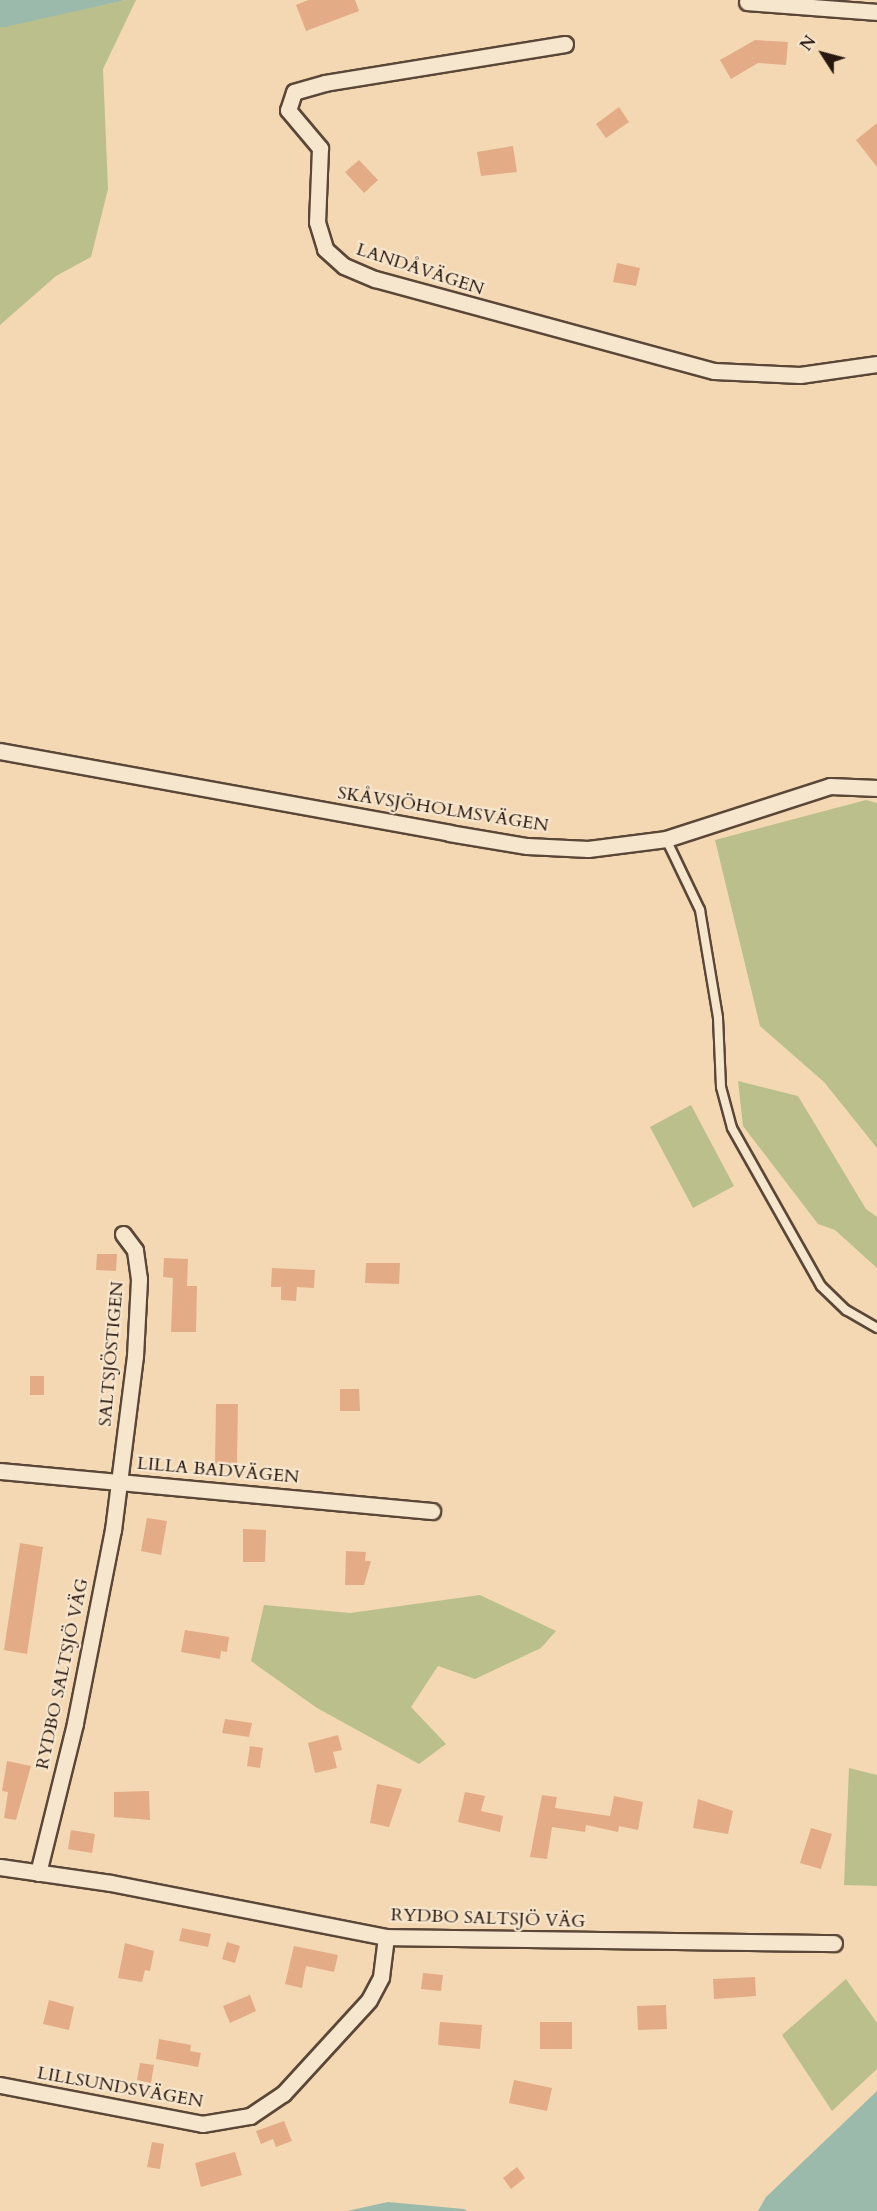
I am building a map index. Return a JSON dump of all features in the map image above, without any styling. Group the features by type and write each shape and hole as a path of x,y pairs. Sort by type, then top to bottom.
{"street":[{"path":"747,2 877,12"},
{"name":"LANDÅVÄGEN","path":"565,44 325,83 294,92 288,110 320,148 317,222 326,249 344,266 375,279 714,371 800,375 877,364"},
{"name":"SKÅVSJÖHOLMSVÄGEN","path":"0,751 527,846 588,849 666,838 830,786 877,788"},
{"name":"SALTSJÖSTIGEN","path":"119,1482 135,1356 139,1279 135,1250 123,1234"},
{"name":"LILLA BADVÄGEN","path":"0,1471 432,1511"},
{"name":"RYDBO SALTSJÖ VÄG","path":"38,1872 75,1724 119,1482"},
{"name":"RYDBO SALTSJÖ VÄG","path":"0,1867 38,1872 386,1937 834,1943"},
{"name":"LILLSUNDSVÄGEN","path":"0,2085 202,2124 250,2116 283,2094 369,2000 381,1977 386,1937"}],"lane":[{"path":"666,838 700,910 718,1018 722,1087 732,1128 821,1286 846,1310 877,1328"}],"green space":[{"path":"126,0 136,0 103,69 108,189 91,257 56,276 0,325 0,27"},
{"path":"866,800 877,803 877,1148 824,1082 760,1026 715,840"},
{"path":"738,1081 798,1096 866,1209 877,1217 877,1268 835,1230 818,1224 743,1126"},
{"path":"691,1105 734,1186 693,1208 650,1127"},
{"path":"480,1595 556,1631 541,1648 475,1679 438,1666 411,1707 446,1744 419,1764 317,1708 251,1661 264,1605 350,1613"},
{"path":"849,1768 877,1775 877,1886 844,1885"},
{"path":"846,1979 877,2023 877,2069 832,2111 782,2035"}],"shaded area":[{"path":"0,0 126,0 0,27"},
{"path":"877,2091 877,2211 758,2211 766,2197"},
{"path":"388,2202 464,2209 467,2211 347,2211"}],"building":[{"path":"308,0 355,0 359,11 306,31 296,5"},
{"path":"755,40 788,42 786,65 758,63 731,79 720,60"},
{"path":"619,107 629,122 606,138 596,124"},
{"path":"877,123 877,167 856,140"},
{"path":"513,146 517,172 481,176 477,152"},
{"path":"359,160 378,180 364,193 345,172"},
{"path":"617,263 640,268 636,286 613,282"},
{"path":"97,1254 117,1254 116,1271 96,1270"},
{"path":"164,1258 188,1259 187,1286 197,1286 196,1332 171,1332 173,1278 163,1277"},
{"path":"366,1263 400,1263 399,1284 365,1283"},
{"path":"272,1268 315,1270 314,1288 297,1287 296,1301 281,1300 281,1287 271,1287"},
{"path":"30,1376 44,1376 44,1395 30,1395"},
{"path":"340,1389 359,1389 360,1411 340,1411"},
{"path":"216,1404 238,1404 237,1464 215,1464"},
{"path":"147,1518 167,1521 161,1555 141,1551"},
{"path":"243,1529 266,1530 265,1562 243,1562"},
{"path":"20,1543 43,1547 27,1654 4,1650"},
{"path":"346,1551 366,1552 365,1561 371,1561 364,1585 345,1585"},
{"path":"185,1630 229,1637 227,1652 221,1651 220,1659 181,1652"},
{"path":"225,1719 252,1723 249,1737 222,1733"},
{"path":"338,1735 342,1750 333,1752 337,1768 315,1773 308,1743"},
{"path":"250,1746 263,1748 260,1768 247,1766"},
{"path":"7,1761 31,1766 16,1820 4,1818 8,1792 2,1791"},
{"path":"377,1784 402,1789 389,1827 370,1823"},
{"path":"149,1791 150,1820 114,1817 114,1792"},
{"path":"465,1792 485,1796 481,1811 503,1816 500,1832 458,1822"},
{"path":"542,1795 557,1797 555,1808 610,1816 614,1796 643,1802 638,1830 619,1826 618,1832 586,1825 585,1832 552,1827 547,1859 530,1857"},
{"path":"698,1799 733,1811 728,1834 693,1828"},
{"path":"811,1828 832,1834 821,1869 800,1863"},
{"path":"71,1830 95,1834 92,1853 68,1849"},
{"path":"182,1928 211,1934 208,1947 179,1941"},
{"path":"227,1942 240,1946 235,1963 222,1959"},
{"path":"125,1943 154,1951 150,1971 145,1970 142,1982 118,1978"},
{"path":"294,1946 338,1955 334,1972 306,1966 302,1988 285,1984"},
{"path":"423,1973 443,1975 441,1991 421,1989"},
{"path":"755,1977 756,1996 714,1999 713,1979"},
{"path":"250,1995 256,2011 230,2023 223,2006"},
{"path":"49,2000 74,2007 69,2030 43,2024"},
{"path":"666,2005 667,2029 638,2030 637,2006"},
{"path":"440,2022 482,2025 480,2049 438,2045"},
{"path":"540,2022 572,2022 572,2049 540,2049"},
{"path":"159,2039 191,2045 190,2051 201,2053 198,2067 156,2059"},
{"path":"140,2063 154,2065 151,2083 137,2080"},
{"path":"514,2080 552,2088 547,2111 509,2103"},
{"path":"284,2121 292,2141 276,2147 273,2139 261,2144 256,2131"},
{"path":"152,2142 164,2144 160,2169 147,2167"},
{"path":"235,2152 242,2175 201,2187 195,2163"},
{"path":"517,2167 525,2178 511,2189 503,2178"}]}
